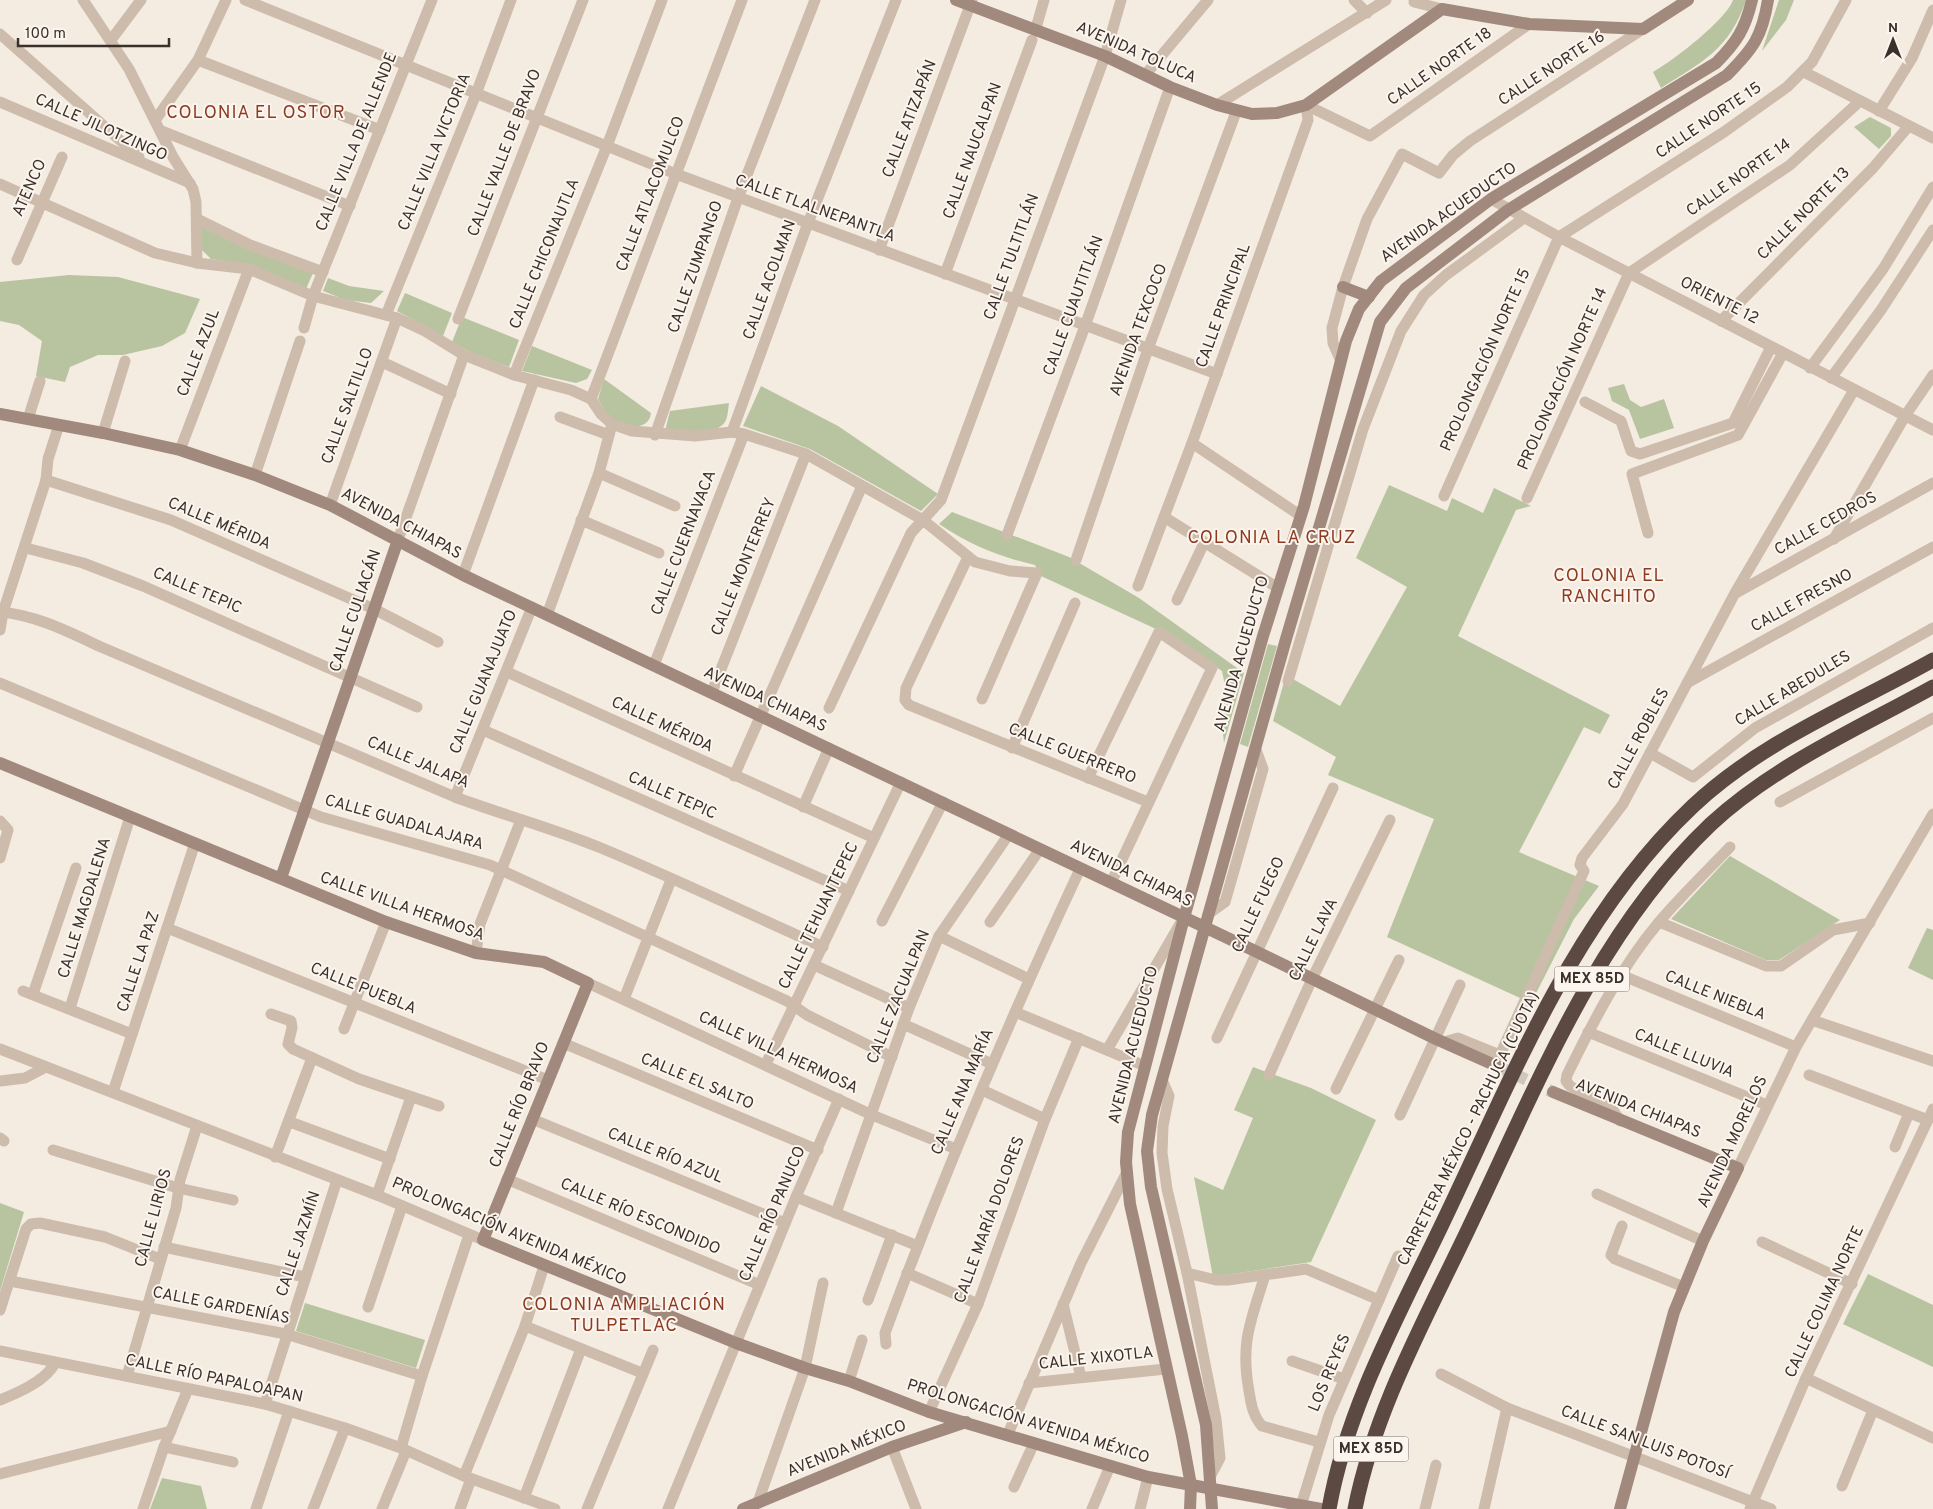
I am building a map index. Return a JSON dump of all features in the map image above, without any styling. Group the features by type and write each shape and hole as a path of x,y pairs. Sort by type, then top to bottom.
{"highway":[{"name":"CARRETERA MÉXICO - PACHUCA (CUOTA)","path":"1328,1509 1350,1429 1406,1300 1546,1007 1606,907 1661,838 1695,805 1733,774 1770,748 1812,723 1933,660"},
{"name":"MEX 85D","path":"1355,1509 1371,1448 1387,1404 1417,1337 1571,1016 1606,954 1633,913 1678,859 1712,823 1751,792 1825,745 1933,687"}],"street":[{"path":"83,0 129,69 156,119 173,157 190,183 195,195 197,263"},
{"path":"111,40 141,0"},
{"path":"156,119 198,60 226,0"},
{"name":"CALLE TLALNEPANTLA","path":"245,0 738,198 1217,374"},
{"name":"CALLE VILLA DE ALLENDE","path":"304,328 323,272 432,0"},
{"name":"CALLE VILLA VICTORIA","path":"392,316 511,0"},
{"name":"CALLE VALLE DE BRAVO","path":"458,319 583,0"},
{"name":"CALLE CHICONAUTLA","path":"514,375 607,146 662,0"},
{"name":"CALLE ATLACOMULCO","path":"590,400 742,0"},
{"name":"CALLE ZUMPANGO","path":"655,435 738,198 815,0"},
{"name":"CALLE ACOLMAN","path":"732,432 808,223 896,0"},
{"name":"AVENIDA TOLUCA","path":"956,0 971,2 1034,34 1105,56 1170,87 1236,112 1252,114 1277,113 1306,105 1442,9"},
{"name":"CALLE NAUCALPAN","path":"945,274 1034,34 1044,0"},
{"name":"CALLE TULTITLÁN","path":"829,708 910,533 941,500 1105,56 1121,0"},
{"path":"1146,74 1208,0"},
{"path":"1354,0 1367,13"},
{"path":"1217,105 1386,0"},
{"name":"CALLE NORTE 16","path":"1343,287 1367,220 1402,154 1439,173 1453,155 1470,141 1688,0"},
{"name":"AVENIDA ACUEDUCTO","path":"1190,1509 1191,1485 1130,1204 1127,1172 1128,1132 1184,918 1263,636 1301,516 1346,341 1360,309 1368,297 1381,281 1411,257 1491,199 1716,63 1735,44 1746,25 1752,0"},
{"name":"AVENIDA ACUEDUCTO","path":"1212,1509 1206,1425 1151,1187 1147,1151 1152,1115 1258,744 1286,639 1380,322 1406,288 1508,210 1727,75 1751,52 1765,21 1768,0"},
{"name":"CALLE NORTE 15","path":"1559,238 1724,132 1804,72 1839,17 1846,0"},
{"name":"CALLE ATIZAPÁN","path":"879,250 971,2"},
{"path":"1414,2 1442,9 1529,24 1643,30"},
{"path":"1879,111 1912,58 1933,10"},
{"name":"CALLE NORTE 18","path":"1306,105 1370,136 1529,24"},
{"path":"0,34 148,165"},
{"path":"198,60 380,130"},
{"path":"1804,72 1908,127 1933,138"},
{"name":"CALLE CUAUTITLÁN","path":"1007,534 1085,326 1170,87"},
{"name":"CALLE NORTE 14","path":"1629,273 1790,165 1860,101"},
{"name":"CALLE JILOTZINGO","path":"0,102 190,183"},
{"name":"CALLE PRINCIPAL","path":"1138,586 1192,444 1308,120 1306,105"},
{"name":"AVENIDA TEXCOCO","path":"1076,560 1148,349 1236,112"},
{"name":"CALLE NORTE 13","path":"1721,321 1873,168 1908,127"},
{"path":"162,131 350,206"},
{"name":"ATENCO","path":"17,260 62,157"},
{"path":"161,172 168,170 172,166 173,157"},
{"path":"0,184 155,253 197,263 249,268 314,296 392,316 425,331 464,355 514,375 571,390 590,400 611,430"},
{"path":"1810,368 1883,269 1933,187"},
{"name":"ORIENTE 12","path":"1491,199 1559,238 1933,430"},
{"path":"1288,681 1363,429 1401,331 1424,295 1446,275 1524,218"},
{"path":"196,219 250,244 323,272"},
{"path":"1832,378 1881,310 1933,230"},
{"name":"PROLONGACIÓN NORTE 15","path":"1444,496 1559,238"},
{"name":"CALLE AZUL","path":"180,450 249,268"},
{"name":"PROLONGACIÓN NORTE 14","path":"1527,498 1629,273"},
{"path":"1340,360 1334,343 1332,328 1343,287 1368,297"},
{"name":"CALLE SALTILLO","path":"330,505 382,362 392,316"},
{"path":"255,475 300,341"},
{"path":"1585,402 1621,421 1630,448 1634,453 1640,454 1733,423 1772,347"},
{"path":"1648,533 1632,477 1633,472 1738,435 1783,353"},
{"name":"CALLE CULIACÁN","path":"281,878 350,676 464,355"},
{"path":"103,432 125,362"},
{"path":"382,362 451,394"},
{"path":"1833,540 1905,416 1933,375"},
{"path":"463,575 534,380"},
{"path":"28,420 40,381"},
{"name":"CALLE ROBLES","path":"1440,1041 1458,1038 1500,1054 1584,871 1580,865 1582,858 1623,804 1735,593 1854,390"},
{"name":"AVENIDA CHIAPAS","path":"0,414 103,432 180,450 255,475 330,505 463,575 943,802 1440,1041 1499,1067"},
{"path":"560,417 611,430 655,435 695,436 732,432 744,434 806,454 923,520 976,562 1010,571 1037,572 982,699"},
{"path":"0,630 1,612 26,548 46,480 48,459 59,425"},
{"path":"547,614 599,473 611,430"},
{"name":"CALLE CUERNAVACA","path":"654,665 744,434"},
{"path":"1192,444 1301,516"},
{"name":"CALLE MONTERREY","path":"712,692 806,454"},
{"path":"1640,454 1644,468"},
{"path":"599,473 676,506"},
{"name":"CALLE MÉRIDA","path":"46,480 171,520 374,609 438,642"},
{"name":"CALLE CEDROS","path":"1735,593 1933,483"},
{"path":"734,776 862,486"},
{"path":"1164,517 1278,588"},
{"path":"581,520 659,553"},
{"path":"1177,600 1204,543"},
{"name":"CALLE FRESNO","path":"1687,683 1933,547"},
{"name":"CALLE TEPIC","path":"26,548 82,563 143,586 417,707"},
{"name":"CALLE GUERRERO","path":"968,556 906,688 905,700 916,709 1148,802 1111,883"},
{"path":"1012,748 1076,603"},
{"name":"CALLE GUANAJUATO","path":"455,797 532,607"},
{"name":"CALLE JALAPA","path":"1,612 56,626 455,797 537,824 601,848 823,947"},
{"name":"CALLE ABEDULES","path":"1650,753 1693,777 1755,728 1933,628"},
{"path":"1088,778 1159,632 1212,668 1148,802"},
{"name":"CALLE MÉRIDA","path":"507,672 874,838"},
{"name":"CALLE GUADALAJARA","path":"0,683 304,811 502,870 787,1001 794,1007 892,1057"},
{"path":"1780,802 1933,718"},
{"name":"CALLE TEPIC","path":"483,730 849,891"},
{"path":"803,807 829,748"},
{"name":"CALLE VILLA HERMOSA","path":"0,763 386,922 476,953 544,962 872,1114 956,1149"},
{"name":"CALLE TEHUANTEPEC","path":"766,1064 901,782"},
{"name":"CALLE FUEGO","path":"1217,1038 1255,951 1332,788"},
{"path":"882,922 943,802"},
{"name":"CALLE MAGDALENA","path":"70,1008 130,817"},
{"name":"AVENIDA MORELOS","path":"1620,1509 1674,1312 1703,1241 1796,1047 1932,818"},
{"path":"476,953 480,924 521,820"},
{"name":"CALLE LAVA","path":"1269,1075 1312,979 1390,820"},
{"path":"0,821 8,830 0,858"},
{"name":"CALLE ZACUALPAN","path":"836,1213 903,1024 939,936 1009,834"},
{"name":"CALLE LA PAZ","path":"113,1092 195,843"},
{"path":"1620,1121 1613,1110 1570,1086 1566,1081 1567,1075 1588,1032 1621,975 1659,922 1730,846"},
{"path":"990,922 1040,849"},
{"path":"76,868 28,992 132,1034"},
{"name":"CALLE ANA MARÍA","path":"886,1338 907,1273 956,1149 1028,979 1080,868"},
{"path":"624,999 671,880"},
{"path":"1107,1050 1184,918"},
{"path":"344,1029 352,1003 386,922"},
{"path":"1659,922 1766,966 1781,966 1833,930 1870,923"},
{"name":"CALLE PUEBLA","path":"167,928 548,1080"},
{"path":"939,936 1028,979"},
{"path":"1336,1089 1399,960"},
{"path":"814,965 909,1008"},
{"name":"CALLE NIEBLA","path":"1621,975 1796,1047"},
{"name":"CALLE RÍO BRAVO","path":"483,1240 588,983"},
{"path":"1400,1114 1440,1041 1460,985"},
{"path":"1015,1012 1145,1066"},
{"path":"271,1014 291,1021 292,1028 289,1046 359,1079 439,1106"},
{"path":"1812,1020 1933,1061"},
{"path":"903,1024 992,1064"},
{"name":"CALLE LLUVIA","path":"1588,1032 1767,1105"},
{"name":"CALLE MARÍA DOLORES","path":"929,1412 978,1304 1045,1119 1079,1038"},
{"name":"CALLE EL SALTO","path":"563,1043 818,1150"},
{"name":"PROLONGACIÓN AVENIDA MÉXICO","path":"0,1049 275,1157 337,1180 378,1192 402,1206 469,1235 736,1343 805,1368 849,1381 929,1412 1148,1477 1300,1507 1321,1509"},
{"path":"275,1157 290,1122 312,1058"},
{"path":"0,1081 24,1078 46,1067"},
{"path":"1809,1075 1909,1113 1930,1115"},
{"path":"1162,1080 1170,1096 1163,1126 1162,1153 1167,1189 1187,1273 1216,1419 1220,1458 1211,1475"},
{"path":"982,1090 1045,1119"},
{"name":"AVENIDA CHIAPAS","path":"1553,1092 1738,1168"},
{"path":"378,1192 411,1097"},
{"name":"CALLE RÍO PANUCO","path":"668,1509 785,1223 840,1099"},
{"path":"1895,1147 1909,1113"},
{"name":"CALLE COLIMA NORTE","path":"1751,1505 1806,1378 1928,1134 1930,1115"},
{"name":"CALLE RÍO AZUL","path":"532,1119 785,1223"},
{"path":"290,1122 390,1159"},
{"name":"CALLE LIRIOS","path":"127,1376 145,1308 176,1208 178,1188 197,1126"},
{"path":"53,1150 178,1188 233,1200"},
{"path":"1008,1434 1063,1304 1127,1172"},
{"name":"CALLE RÍO ESCONDIDO","path":"507,1179 760,1285"},
{"name":"CALLE JAZMÍN","path":"265,1404 337,1180"},
{"path":"1597,1194 1703,1241"},
{"path":"796,1197 918,1246"},
{"path":"368,1307 402,1206"},
{"path":"0,1310 26,1229 31,1224 40,1223 105,1237 160,1259"},
{"path":"1622,1226 1612,1249 1611,1254 1615,1259 1684,1287"},
{"path":"382,1509 403,1449 422,1376 469,1235"},
{"path":"868,1300 892,1235"},
{"path":"1762,1242 1852,1284"},
{"path":"164,1247 305,1277"},
{"name":"LOS REYES","path":"1300,1507 1319,1442 1344,1379 1398,1256"},
{"path":"460,1509 467,1478 525,1326 544,1266"},
{"path":"1187,1273 1216,1280 1306,1269 1379,1300"},
{"path":"907,1273 978,1304"},
{"path":"1265,1275 1247,1333 1244,1363 1252,1406 1257,1420 1262,1426 1319,1442"},
{"name":"CALLE GARDENÍAS","path":"10,1281 44,1286 145,1308 286,1334 422,1376"},
{"path":"758,1502 805,1368 823,1283"},
{"path":"1063,1304 1081,1377"},
{"path":"525,1326 642,1373"},
{"path":"849,1381 862,1340"},
{"path":"524,1498 581,1349"},
{"path":"587,1509 652,1350"},
{"name":"CALLE RÍO PAPALOAPAN","path":"0,1351 265,1404 345,1428 403,1449 467,1478 524,1498 535,1506 555,1509"},
{"path":"1292,1361 1344,1379"},
{"path":"0,1400 31,1384 52,1369 56,1362"},
{"name":"CALLE XIXOTLA","path":"1029,1382 1166,1369"},
{"name":"CALLE SAN LUIS POTOSÍ","path":"1442,1374 1507,1408 1751,1505 1771,1509"},
{"path":"1806,1378 1933,1438"},
{"path":"142,1508 164,1446 188,1389"},
{"path":"1484,1509 1507,1408"},
{"path":"1842,1486 1873,1410"},
{"path":"256,1509 289,1411"},
{"name":"AVENIDA MÉXICO","path":"743,1509 892,1447 966,1422"},
{"path":"314,1509 345,1428"},
{"path":"0,1474 171,1431"},
{"path":"1014,1487 1034,1443"},
{"path":"164,1446 233,1462"},
{"path":"892,1447 916,1509"},
{"path":"1424,1509 1436,1465"},
{"path":"1092,1509 1110,1466"},
{"path":"1140,1509 1148,1477"}],"green space":[{"path":"1733,0 1746,0 1732,31 1723,43 1702,62 1661,88 1653,72 1685,50 1710,29"},
{"path":"1779,0 1794,0 1786,20 1762,51"},
{"path":"1870,117 1891,128 1891,136 1879,149 1854,127"},
{"path":"201,225 313,273 306,289 252,265 211,259 201,249"},
{"path":"69,275 118,277 200,299 185,333 162,346 123,355 98,355 70,367 65,382 36,376 42,341 19,325 0,321 0,282"},
{"path":"328,278 349,286 384,291 371,303 346,300 323,291"},
{"path":"405,293 452,313 443,336 397,311"},
{"path":"462,317 519,340 509,367 472,353 452,342"},
{"path":"532,346 592,370 587,379 576,383 522,371"},
{"path":"604,379 651,413 646,423 641,426 622,425 610,417 598,399"},
{"path":"1624,384 1630,400 1641,407 1664,399 1674,428 1640,439 1629,410 1612,401 1608,388"},
{"path":"761,386 838,426 938,494 921,511 810,449 743,426"},
{"path":"729,403 725,422 720,427 697,433 665,431 670,411"},
{"path":"1389,485 1447,511 1452,498 1483,513 1494,488 1531,506 1516,510 1458,636 1610,715 1600,734 1584,727 1519,852 1599,886 1574,919 1531,1003 1387,937 1434,819 1328,775 1336,757 1273,721 1286,675 1340,706 1407,587 1356,558"},
{"path":"952,512 1069,557 1139,598 1244,673 1224,743 1221,714 1227,695 1222,671 1169,635 1041,576 1035,565 986,549 962,538 939,524"},
{"path":"1268,644 1277,646 1248,747 1240,744"},
{"path":"1730,856 1840,920 1779,960 1766,960 1671,919"},
{"path":"1927,928 1933,930 1933,980 1908,968"},
{"path":"1253,1067 1311,1088 1376,1120 1311,1262 1213,1277 1194,1177 1223,1190 1253,1118 1234,1110"},
{"path":"0,1203 24,1212 0,1291"},
{"path":"1868,1274 1933,1305 1933,1367 1843,1324"},
{"path":"305,1303 425,1340 416,1368 296,1331"},
{"path":"162,1478 201,1486 207,1509 150,1509"}],"tunnel":[{"path":"1499,1067 1553,1092"}],"district":[{"name":"COLONIA EL OSTOR","path":"256,113"},
{"name":"COLONIA LA CRUZ","path":"1272,538"},
{"name":"COLONIA EL RANCHITO","path":"1609,586"},
{"name":"COLONIA AMPLIACIÓN TULPETLAC","path":"624,1315"}]}
